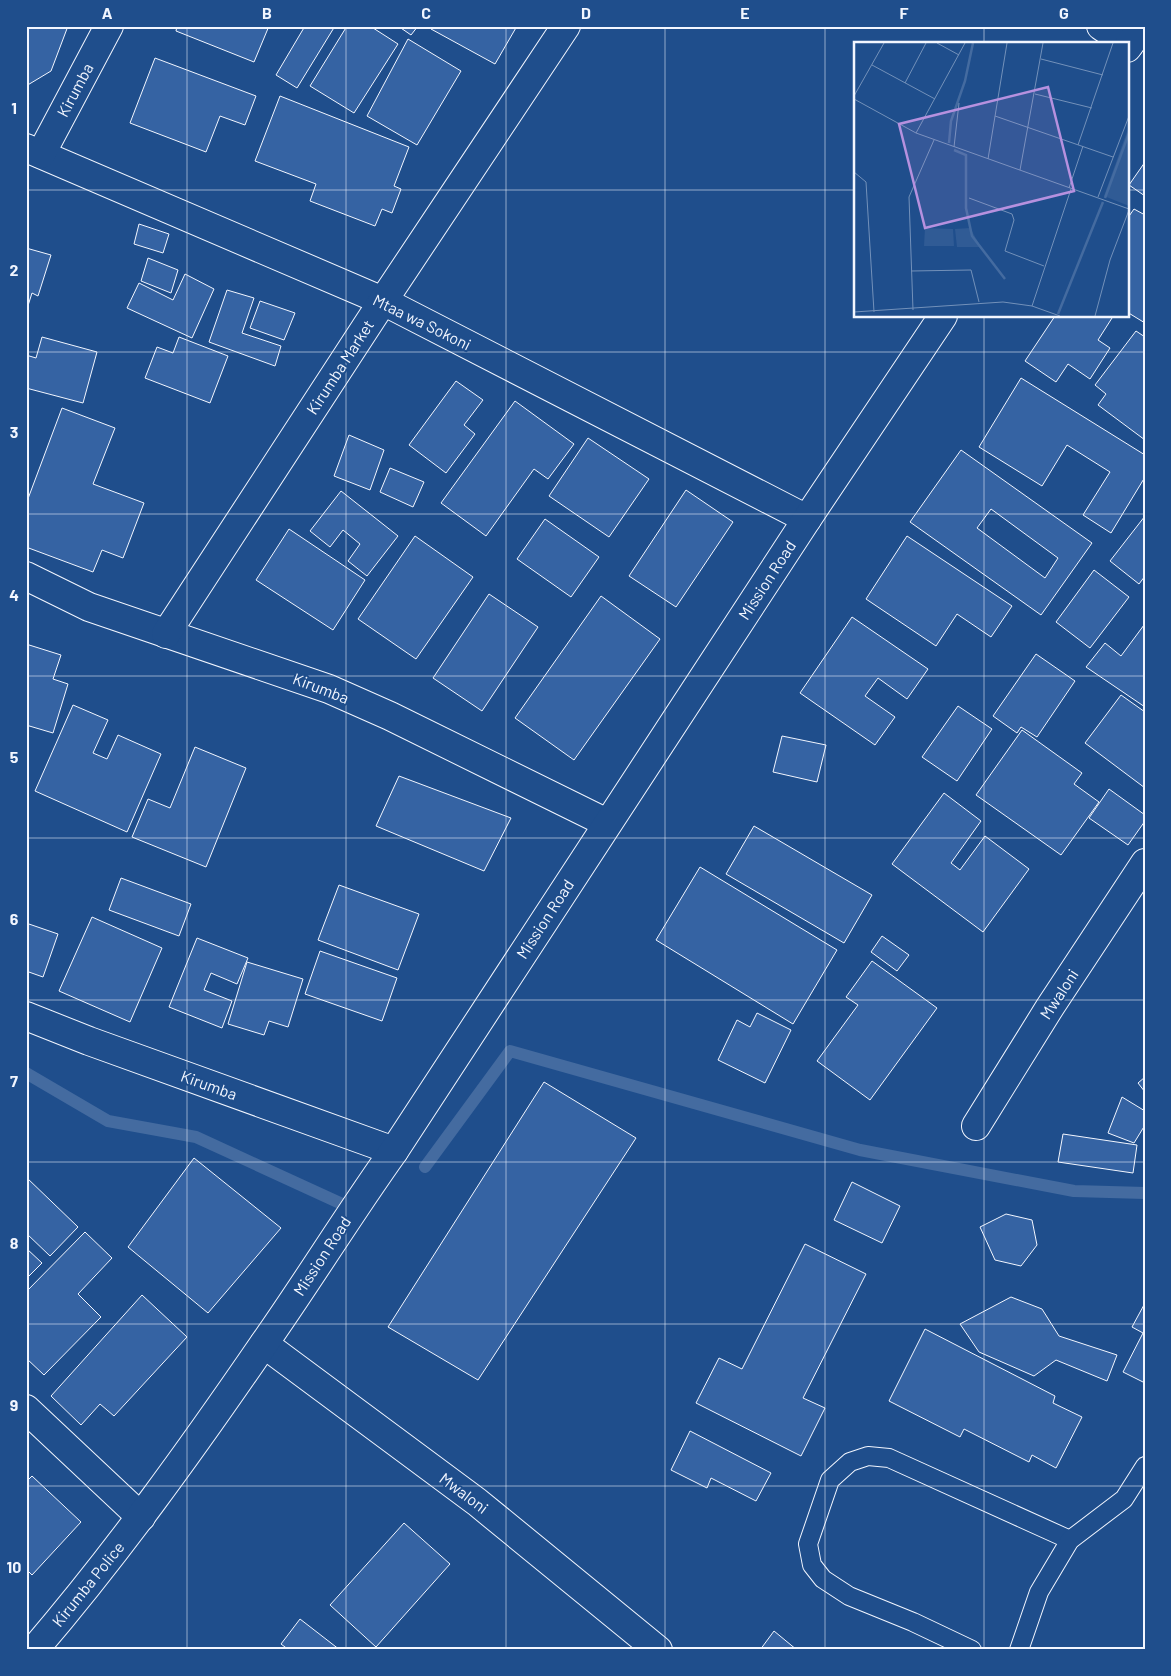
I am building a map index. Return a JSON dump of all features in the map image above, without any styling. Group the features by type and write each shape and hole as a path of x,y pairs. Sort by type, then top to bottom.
{"street":[{"name":"Kirumba","path":"33,151 109,26"},
{"name":"Kirumba Market","path":"166,634 566,26"},
{"path":"1101,26 1133,40"},
{"name":"Mtaa wa Sokoni","path":"33,151 384,301 807,519"},
{"name":"Mission Road","path":"141,1517 264,1344 353,1209 394,1151 807,519 942,318"},
{"name":"Kirumba","path":"26,576 89,607 328,689 390,716 607,824"},
{"name":"Mwaloni","path":"976,1126 1050,1007 1145,864"},
{"name":"Kirumba","path":"26,1016 89,1042 394,1151"},
{"name":"Mwaloni","path":"264,1344 477,1502 658,1650"},
{"path":"26,1409 141,1517"},
{"name":"Kirumba Police","path":"34,1650 141,1517"}],"lane":[{"path":"972,1650 913,1622 849,1596 823,1579 812,1565 808,1544 830,1480 850,1462 868,1456 889,1458 1070,1540"},
{"path":"1019,1650 1039,1592 1070,1540 1124,1499 1145,1466"}],"building":[{"path":"26,26 68,26 51,71 26,86"},
{"path":"177,26 269,26 254,62 176,31"},
{"path":"305,26 335,26 297,88 276,75"},
{"path":"347,26 370,26 398,44 354,113 310,86"},
{"path":"398,26 418,26 411,35"},
{"path":"433,26 517,26 495,64 431,29"},
{"path":"408,39 461,71 417,145 367,116"},
{"path":"155,58 256,96 245,125 220,116 206,152 130,123"},
{"path":"280,96 409,147 394,186 401,189 392,213 382,209 375,226 310,201 316,184 255,161"},
{"path":"1145,162 1145,196 1129,185"},
{"path":"1134,209 1145,215 1145,323 1128,313 1128,218"},
{"path":"139,224 169,234 163,253 134,244"},
{"path":"26,248 51,255 38,296 32,293 26,312"},
{"path":"148,258 178,270 171,293 141,281"},
{"path":"185,274 214,289 192,338 127,308 139,283 173,300"},
{"path":"227,290 254,298 242,333 281,346 275,366 209,342"},
{"path":"260,301 295,313 284,340 250,328"},
{"path":"1054,318 1112,318 1098,340 1110,348 1090,379 1068,364 1056,382 1025,361"},
{"path":"1136,331 1145,337 1145,440 1098,405 1106,394 1095,385"},
{"path":"42,337 97,352 83,403 26,388 26,355 36,358"},
{"path":"179,337 228,356 210,403 145,378 157,347 173,353"},
{"path":"1021,378 1145,455 1145,477 1111,533 1083,515 1110,472 1067,445 1042,486 979,447"},
{"path":"456,381 483,400 464,425 475,434 446,473 409,445"},
{"path":"515,401 574,444 548,479 534,469 486,536 441,503"},
{"path":"62,408 115,428 93,484 144,503 123,558 102,550 93,572 26,547 26,504"},
{"path":"349,435 384,450 370,490 334,476"},
{"path":"588,438 649,479 609,537 549,496"},
{"path":"961,450 1092,543 1041,615 910,522","holes":["991,509 1058,558 1045,578 977,528"]},
{"path":"390,468 424,482 413,507 380,492"},
{"path":"686,490 733,522 676,607 629,576"},
{"path":"341,491 398,536 367,576 348,561 360,544 343,530 330,547 310,531"},
{"path":"1145,516 1145,576 1139,584 1110,561"},
{"path":"545,519 599,557 571,597 517,559"},
{"path":"289,529 365,580 333,630 256,580"},
{"path":"415,536 473,577 416,659 358,619"},
{"path":"907,536 1012,606 991,637 957,614 936,646 866,599"},
{"path":"1094,570 1129,597 1090,648 1056,622"},
{"path":"489,594 538,627 482,711 433,678"},
{"path":"601,596 660,639 574,760 515,718"},
{"path":"852,617 928,669 907,699 878,678 865,696 895,717 875,745 800,693"},
{"path":"1144,625 1145,707 1086,667 1105,643 1121,656"},
{"path":"26,644 61,655 53,679 68,684 53,733 26,725"},
{"path":"1036,654 1075,681 1037,737 1021,727 1017,733 993,716"},
{"path":"1121,695 1145,712 1145,788 1085,743"},
{"path":"73,705 108,720 93,753 107,759 118,735 161,754 127,832 35,791"},
{"path":"958,706 992,729 957,781 922,757"},
{"path":"1022,730 1082,773 1074,784 1099,802 1061,855 976,795"},
{"path":"782,736 826,745 817,782 773,772"},
{"path":"195,747 246,768 206,867 132,837 148,799 170,808"},
{"path":"399,776 511,818 484,871 376,826"},
{"path":"1109,789 1145,815 1145,821 1128,845 1089,818"},
{"path":"944,793 981,821 951,863 960,870 985,836 1029,869 983,932 892,864"},
{"path":"754,826 872,895 844,943 726,874"},
{"path":"700,867 837,950 793,1024 656,940"},
{"path":"121,878 191,904 179,936 109,910"},
{"path":"339,885 419,914 398,970 318,940"},
{"path":"92,917 162,948 130,1022 59,991"},
{"path":"26,923 58,934 43,977 26,971"},
{"path":"882,936 909,955 897,971 871,952"},
{"path":"197,938 248,958 237,984 211,973 204,990 232,1001 222,1028 169,1007"},
{"path":"320,951 397,978 382,1021 305,994"},
{"path":"872,961 937,1008 870,1100 817,1061 858,1005 846,997"},
{"path":"247,962 303,979 288,1027 269,1021 264,1035 228,1024"},
{"path":"757,1013 791,1030 765,1083 718,1060 737,1020 750,1027"},
{"path":"1145,1077 1145,1092 1138,1083"},
{"path":"544,1082 636,1138 478,1380 388,1327"},
{"path":"1122,1097 1145,1111 1145,1125 1134,1143 1108,1133"},
{"path":"1063,1134 1137,1145 1133,1173 1058,1162"},
{"path":"194,1158 281,1228 208,1313 128,1247"},
{"path":"26,1177 78,1227 50,1256 26,1233"},
{"path":"852,1182 900,1206 882,1243 834,1220"},
{"path":"1006,1214 1032,1220 1037,1245 1021,1266 995,1260 980,1227"},
{"path":"85,1232 112,1258 78,1294 101,1317 44,1375 26,1358 26,1292"},
{"path":"805,1244 866,1274 803,1398 825,1408 801,1456 696,1403 719,1358 742,1369"},
{"path":"26,1248 42,1263 26,1279"},
{"path":"142,1295 187,1337 114,1416 100,1404 81,1425 51,1396"},
{"path":"1011,1297 1042,1309 1059,1336 1117,1355 1107,1381 1056,1360 1034,1376 979,1352 960,1324"},
{"path":"1145,1303 1145,1383 1123,1372 1143,1333 1132,1327"},
{"path":"925,1329 1055,1396 1053,1403 1082,1417 1056,1468 1032,1455 1029,1462 964,1429 960,1437 889,1401"},
{"path":"690,1431 771,1473 756,1501 711,1478 707,1488 671,1470"},
{"path":"32,1476 81,1522 32,1575 26,1569 26,1482"},
{"path":"404,1523 450,1564 376,1647 330,1605"},
{"path":"300,1619 340,1650 289,1650 281,1644"},
{"path":"774,1631 797,1650 760,1650"}],"waterway":[{"path":"425,1167 510,1051 860,1150 1074,1191 1145,1193"},
{"path":"26,1073 108,1121 196,1137 353,1209"}]}
